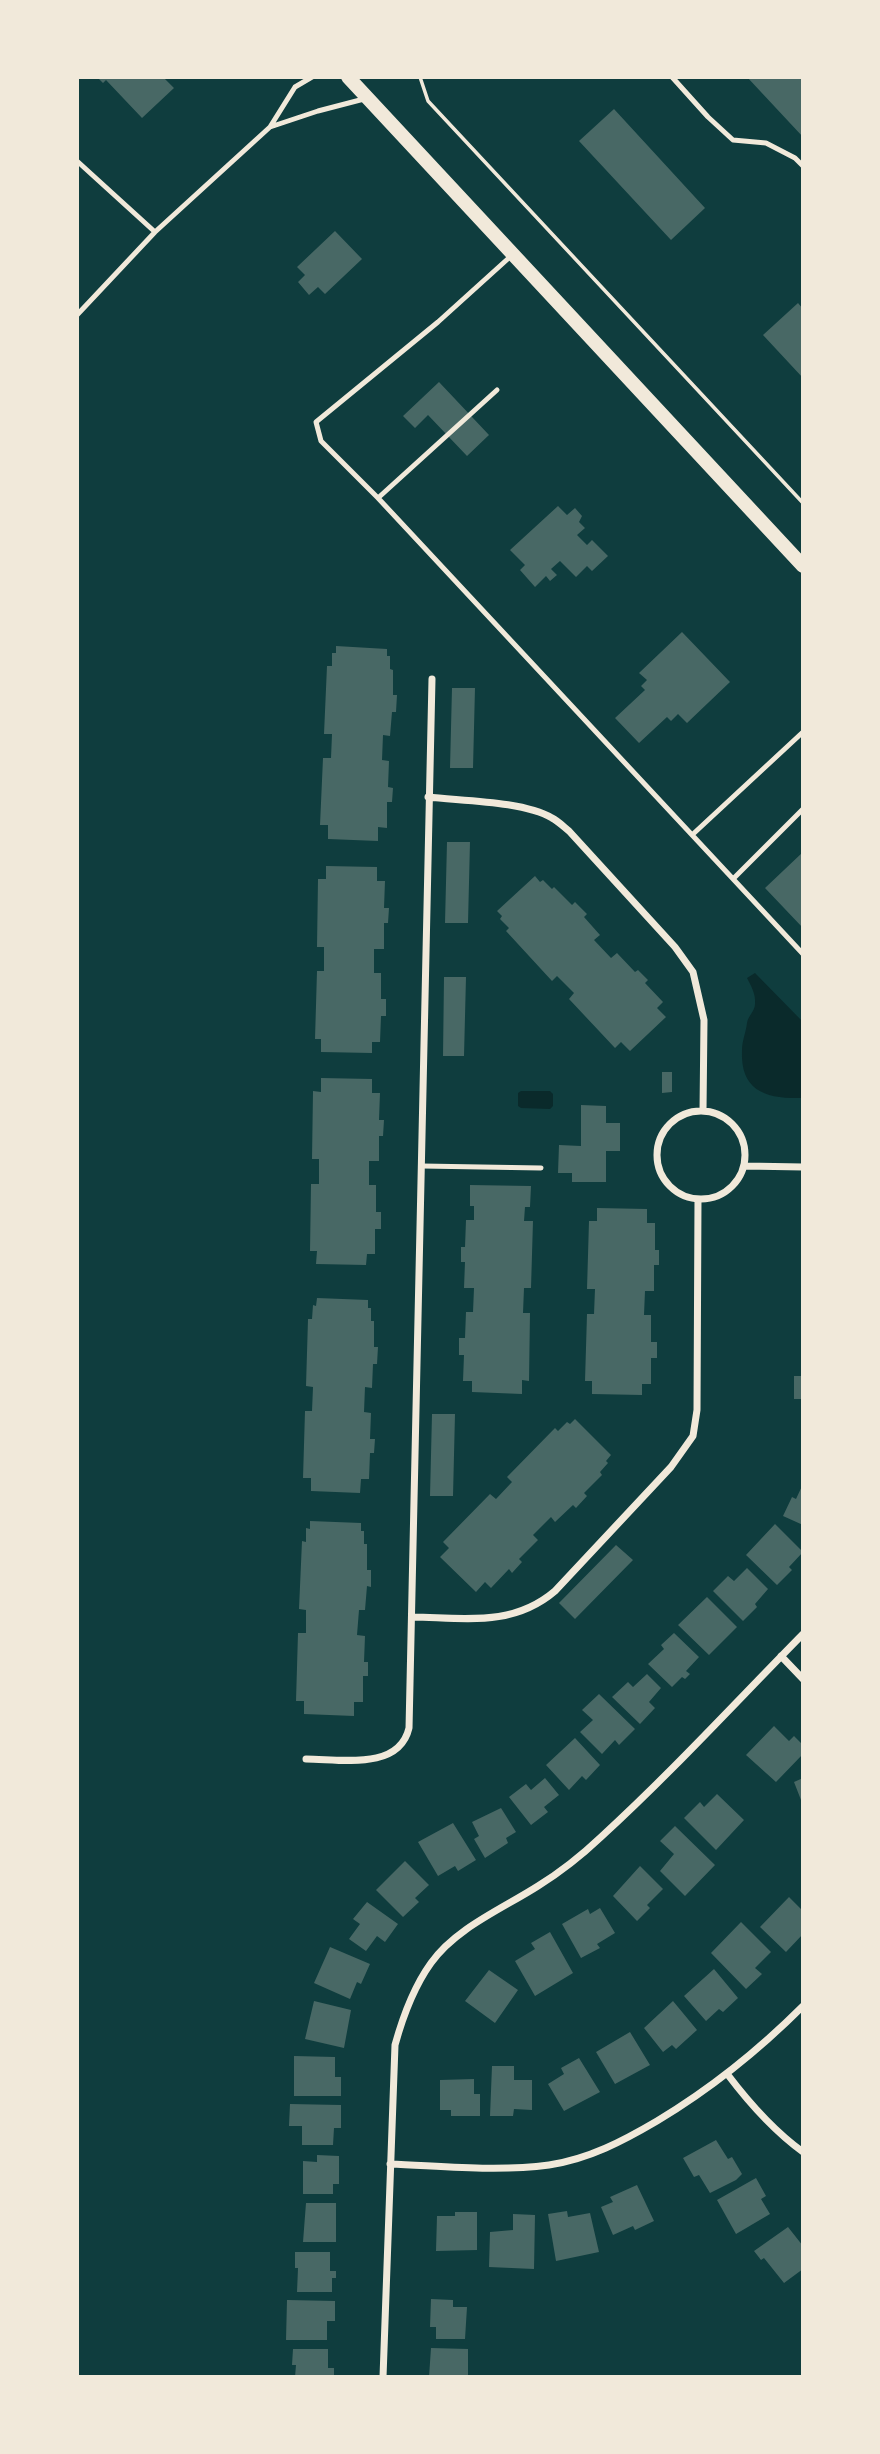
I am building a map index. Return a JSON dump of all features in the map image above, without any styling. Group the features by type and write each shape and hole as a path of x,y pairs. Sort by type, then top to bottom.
{"main road":[{"path":"348,77 803,566"}],"street":[{"path":"306,1759 371,1758 393,1753 407,1738 409,1728 432,679"},
{"path":"428,797 534,810 552,818 569,831 675,947 693,972 704,1020 703,1111"},
{"path":"703,1111 722,1116 737,1129 745,1146 745,1166 738,1180 727,1191 713,1198 698,1199 681,1195 668,1184 659,1169 657,1152 662,1136 672,1122 686,1114 703,1111"},
{"path":"745,1166 803,1167"},
{"path":"413,1617 507,1616 542,1603 671,1467 693,1436 697,1410 698,1199"},
{"path":"383,2377 395,2045 404,2013 431,1962 453,1941 488,1915 540,1885 599,1839 803,1634"},
{"path":"781,1657 803,1678"},
{"path":"390,2164 517,2168 586,2156 622,2141 728,2075 803,2006"},
{"path":"728,2075 749,2103 803,2152"}],"lane":[{"path":"77,315 155,233 270,127 295,87 312,77"},
{"path":"672,77 733,140 766,143 795,158 803,166"},
{"path":"270,127 367,98"},
{"path":"77,161 155,233"},
{"path":"513,255 438,322 316,422 321,442 378,498 803,954"},
{"path":"378,498 497,390"},
{"path":"692,835 803,732"},
{"path":"733,879 803,809"},
{"path":"422,1166 541,1168"}],"path":[{"path":"420,77 428,102 803,503"}],"water":[{"path":"755,973 803,1022 803,1098 767,1094 751,1084 746,1075 742,1047 755,1000 747,978"},
{"path":"550,1091 553,1094 553,1106 550,1109 521,1108 518,1106 518,1093"}],"building":[{"path":"97,77 163,77 174,88 142,118 106,80 103,83"},
{"path":"747,77 803,77 803,137"},
{"path":"614,109 705,208 671,240 579,141"},
{"path":"335,231 362,259 325,294 318,287 309,295 298,282 305,275 297,267"},
{"path":"798,303 803,309 803,378 763,335"},
{"path":"439,382 489,435 467,456 428,415 415,428 403,416"},
{"path":"558,506 567,515 575,508 582,516 579,522 585,528 577,535 587,545 592,540 608,556 592,571 587,566 576,577 560,561 551,569 557,575 550,581 546,576 535,587 520,570 525,565 510,550"},
{"path":"682,632 730,682 687,723 678,714 671,721 667,717 639,743 615,718 645,690 641,686 647,680 639,673"},
{"path":"336,646 387,649 387,656 390,656 393,695 397,695 396,712 392,712 390,736 383,735 382,760 389,761 388,787 393,788 392,802 387,802 387,828 378,827 378,841 328,839 328,825 320,825 323,758 331,758 332,734 324,734 327,666 332,666 332,653 336,653"},
{"path":"452,688 475,688 473,768 450,768"},
{"path":"447,842 470,842 468,923 445,923"},
{"path":"803,852 803,928 765,888"},
{"path":"326,866 377,867 377,881 385,881 384,908 389,908 388,923 384,923 384,949 374,949 374,973 381,973 381,999 386,999 386,1016 381,1016 380,1042 372,1042 372,1053 321,1052 321,1039 315,1039 317,971 324,971 324,947 317,947 318,879 326,879"},
{"path":"535,876 552,889 554,887 572,905 575,902 587,914 584,917 600,935 594,940 611,958 617,953 635,972 638,970 648,980 645,983 663,1002 657,1008 666,1017 630,1051 621,1042 615,1048 569,999 574,993 557,976 552,981 506,931 509,928 500,919 502,916 497,911"},
{"path":"444,977 466,977 464,1056 443,1056"},
{"path":"662,1072 672,1072 672,1092 662,1093"},
{"path":"321,1078 372,1079 372,1093 380,1093 379,1120 384,1120 383,1136 379,1136 379,1161 369,1161 369,1185 376,1185 376,1212 381,1212 381,1229 375,1229 375,1254 367,1254 366,1265 316,1264 317,1251 310,1251 311,1184 319,1184 319,1159 312,1159 313,1091 321,1092"},
{"path":"581,1105 606,1106 606,1123 620,1123 620,1151 606,1151 606,1182 572,1182 572,1173 558,1173 559,1145 581,1146"},
{"path":"470,1185 531,1186 530,1207 525,1207 524,1221 533,1221 531,1288 524,1288 523,1313 530,1313 529,1381 522,1380 522,1394 472,1392 472,1381 463,1381 464,1355 459,1355 459,1338 465,1338 466,1312 473,1312 474,1288 464,1288 465,1262 461,1262 461,1247 465,1247 466,1220 474,1220 474,1206 470,1206"},
{"path":"597,1208 647,1209 647,1223 655,1223 655,1250 659,1250 659,1265 654,1265 654,1291 645,1291 644,1315 651,1315 651,1342 657,1342 657,1358 651,1358 651,1384 642,1384 642,1395 592,1394 592,1381 585,1381 587,1314 594,1314 595,1289 587,1289 589,1221 597,1221"},
{"path":"317,1298 368,1300 371,1321 374,1321 374,1347 378,1347 377,1364 373,1364 372,1388 365,1387 364,1412 371,1413 370,1439 375,1439 374,1453 370,1453 369,1479 361,1479 360,1493 311,1491 311,1478 303,1478 305,1411 312,1411 313,1387 306,1386 308,1319 312,1319 313,1305 316,1306"},
{"path":"794,1376 803,1376 803,1399 794,1399"},
{"path":"432,1414 455,1414 453,1496 430,1496"},
{"path":"575,1419 611,1455 600,1472 602,1475 584,1493 587,1496 576,1508 573,1505 555,1522 551,1517 533,1535 538,1540 519,1559 522,1562 512,1573 509,1569 491,1588 485,1582 476,1592 440,1557 449,1548 443,1542 490,1494 496,1499 512,1482 507,1477 555,1428 558,1431 567,1422 570,1424"},
{"path":"803,1484 803,1525 783,1516 792,1497 796,1499"},
{"path":"310,1521 361,1523 364,1544 367,1544 367,1570 371,1570 371,1587 367,1586 365,1610 359,1610 357,1635 365,1636 364,1662 368,1662 368,1676 363,1676 363,1702 354,1702 354,1716 304,1714 304,1701 296,1701 298,1633 306,1633 306,1610 299,1609 302,1541 306,1542 306,1528 310,1529"},
{"path":"775,1524 803,1552 789,1567 792,1570 777,1585 746,1555"},
{"path":"616,1545 633,1560 575,1619 559,1603"},
{"path":"747,1568 768,1589 755,1604 757,1607 743,1621 713,1591 728,1576 734,1581"},
{"path":"707,1597 737,1627 709,1655 678,1625"},
{"path":"674,1633 699,1657 686,1671 690,1674 685,1679 682,1677 672,1687 648,1664 664,1649 661,1645"},
{"path":"647,1674 661,1688 649,1702 655,1708 640,1724 612,1697 628,1682 633,1687"},
{"path":"599,1694 635,1729 619,1745 615,1740 602,1754 580,1732 593,1720 582,1710"},
{"path":"774,1726 789,1741 794,1736 803,1745 803,1754 776,1782 746,1755"},
{"path":"575,1738 600,1765 586,1780 582,1776 569,1790 546,1765"},
{"path":"545,1778 559,1795 544,1807 548,1812 531,1825 509,1797 526,1784 531,1790"},
{"path":"803,1778 803,1799 801,1800 794,1782"},
{"path":"717,1794 744,1820 716,1850 684,1818 700,1802 704,1807"},
{"path":"501,1808 516,1832 506,1838 508,1843 485,1858 474,1839 479,1836 472,1822"},
{"path":"453,1823 476,1860 458,1871 455,1866 438,1876 418,1842"},
{"path":"675,1826 715,1865 685,1896 660,1871 674,1854 660,1841"},
{"path":"405,1861 429,1885 415,1898 419,1902 403,1917 376,1890"},
{"path":"640,1866 663,1889 647,1905 650,1908 637,1921 613,1896"},
{"path":"789,1897 803,1911 803,1934 786,1952 760,1927"},
{"path":"367,1902 398,1924 385,1942 377,1936 366,1951 349,1939 360,1924 353,1919"},
{"path":"600,1908 615,1933 597,1944 600,1948 581,1958 562,1924 588,1909 590,1914"},
{"path":"741,1922 771,1952 755,1968 762,1974 746,1989 711,1953"},
{"path":"550,1932 573,1973 535,1996 515,1961 535,1949 531,1943"},
{"path":"330,1947 370,1964 361,1984 357,1982 350,1999 314,1983"},
{"path":"714,1969 738,1998 723,2012 719,2009 706,2021 684,1996"},
{"path":"489,1970 518,1990 495,2023 465,2001"},
{"path":"314,2001 351,2010 344,2048 305,2039"},
{"path":"673,2001 697,2030 676,2049 672,2045 663,2052 644,2028"},
{"path":"630,2032 650,2065 615,2084 596,2052"},
{"path":"294,2056 335,2057 335,2077 341,2077 341,2096 294,2096"},
{"path":"579,2058 600,2092 564,2111 548,2084 564,2074 561,2068"},
{"path":"492,2066 514,2066 514,2080 532,2080 532,2110 514,2109 513,2116 490,2116"},
{"path":"474,2079 474,2094 480,2094 480,2116 451,2116 451,2110 440,2110 440,2080"},
{"path":"290,2104 341,2105 341,2128 334,2128 333,2145 302,2145 302,2126 289,2126"},
{"path":"716,2140 728,2159 732,2157 742,2174 710,2193 699,2175 694,2177 683,2158"},
{"path":"317,2155 339,2156 339,2184 333,2184 333,2194 303,2194 303,2161 317,2162"},
{"path":"756,2178 766,2196 761,2199 770,2214 736,2234 717,2200"},
{"path":"637,2185 654,2221 635,2230 633,2226 613,2235 601,2207 613,2202 610,2197"},
{"path":"306,2203 336,2203 336,2242 303,2242"},
{"path":"567,2211 568,2217 590,2213 599,2252 556,2261 548,2214"},
{"path":"455,2212 477,2212 477,2250 436,2251 437,2216 455,2216"},
{"path":"513,2214 535,2215 534,2269 489,2267 490,2232 513,2230"},
{"path":"788,2227 803,2246 803,2269 784,2283 764,2258 761,2260 754,2251"},
{"path":"295,2252 330,2252 330,2271 336,2271 336,2278 332,2278 332,2292 297,2292 298,2268 295,2268"},
{"path":"431,2299 453,2300 453,2307 467,2307 465,2339 436,2339 436,2327 430,2327"},
{"path":"287,2300 335,2301 335,2321 327,2321 327,2340 286,2340"},
{"path":"431,2348 468,2349 468,2377 429,2377"},
{"path":"293,2349 328,2349 328,2368 334,2368 334,2376 295,2377 296,2365 292,2365"}]}
